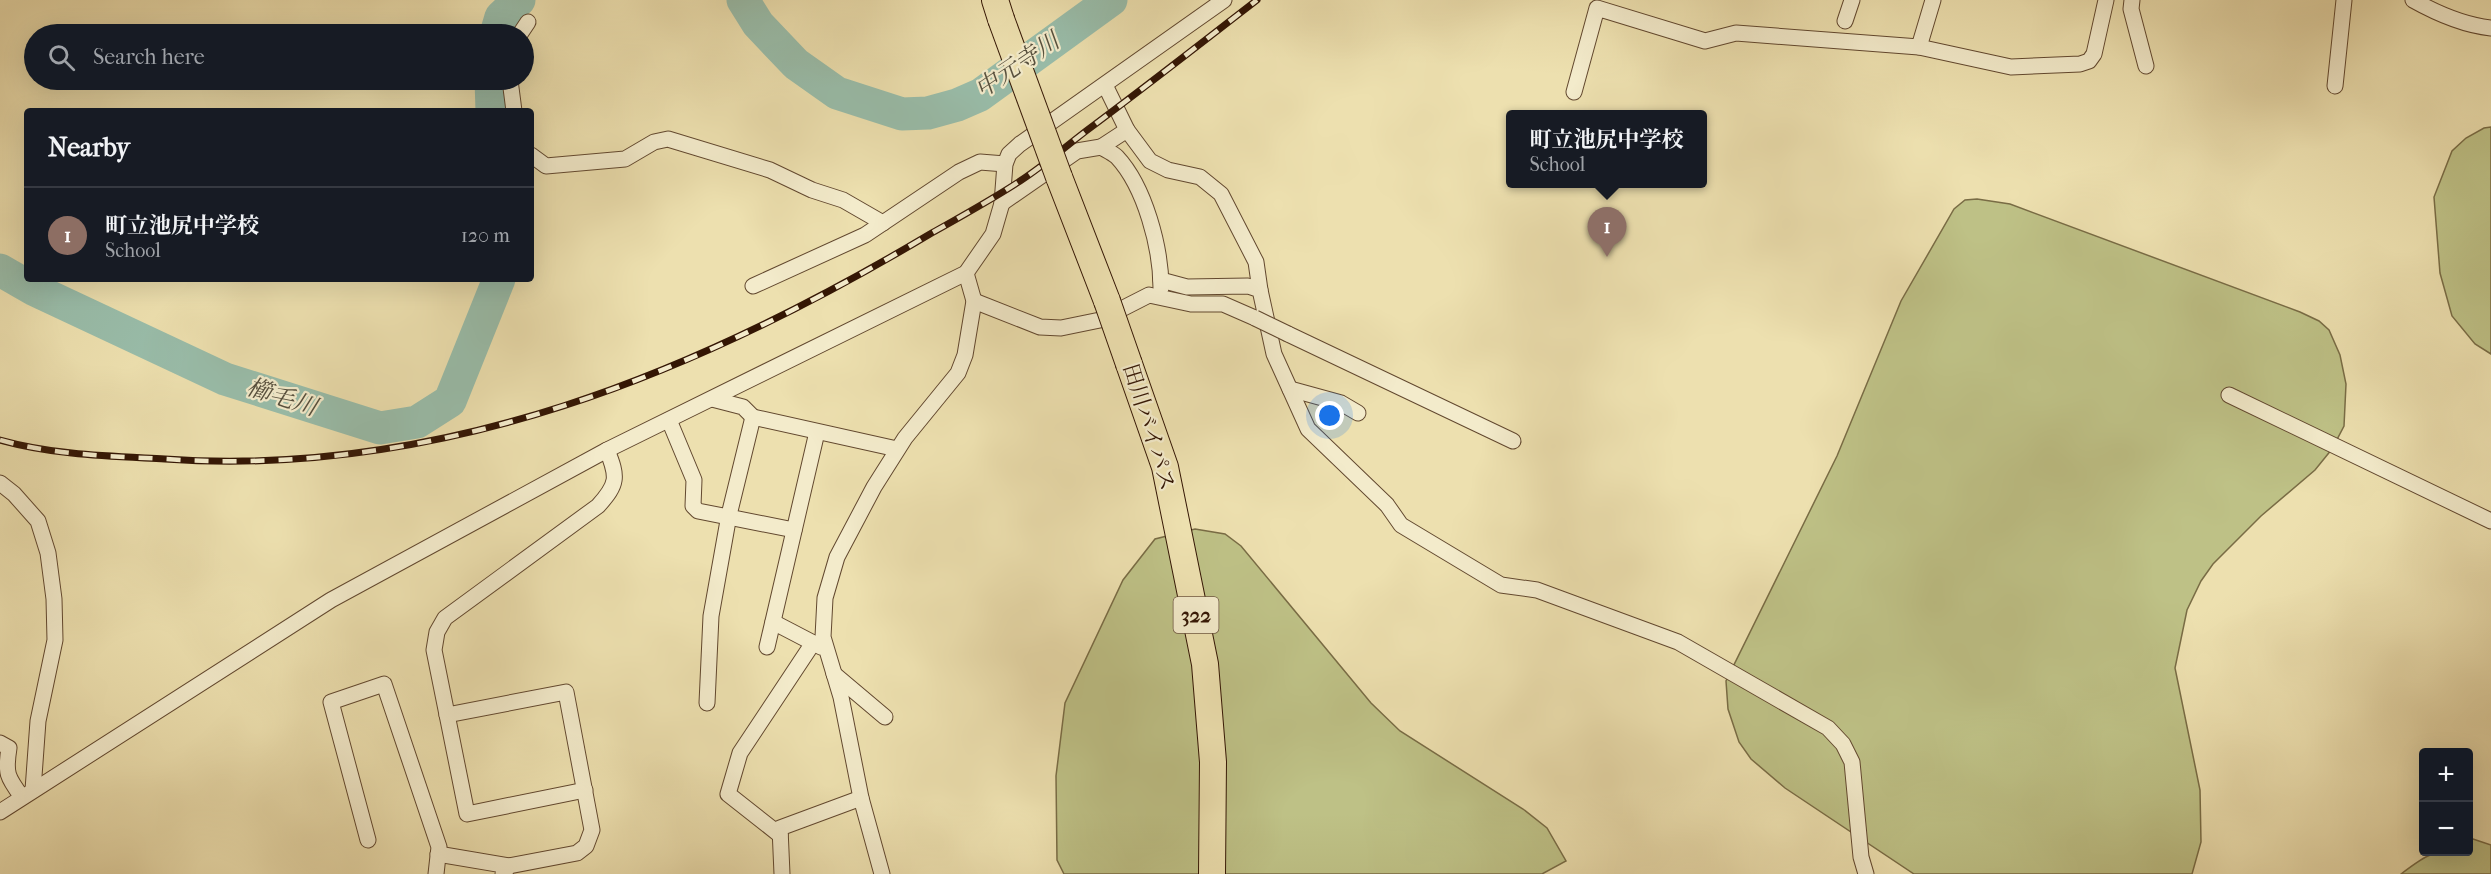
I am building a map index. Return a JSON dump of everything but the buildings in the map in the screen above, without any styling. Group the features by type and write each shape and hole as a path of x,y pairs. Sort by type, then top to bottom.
{"highway":[{"name":"田川バイパス","path":"998,10 1107,301 1165,467 1205,664 1213,762 1212,874"}],"street":[{"path":"0,812 331,600 608,450 966,273 993,234 1002,203 1005,164 1009,154 1224,0"},
{"path":"1845,21 1852,0"},
{"path":"1919,47 1933,0"},
{"path":"1574,92 1597,8 1706,41 1736,33 1919,47 2011,68 2080,64 2089,61 2094,54 2106,0"},
{"path":"2132,0 2131,9 2146,66"},
{"path":"2336,86 2343,0"},
{"path":"2414,0 2437,13 2477,26 2491,28"},
{"path":"1105,85 1127,130 1150,162 1168,170 1200,177 1221,194 1256,262 1274,354 1308,429 1386,505 1401,525 1501,585 1537,590 1678,642 1828,728 1843,744 1852,762 1861,857 1866,874"},
{"path":"511,90 514,108"},
{"path":"1002,203 1077,151 1101,147 1127,130"},
{"path":"534,157 546,166 625,159 654,142 668,138 770,170 812,190 843,200 883,223"},
{"path":"1101,147 1116,156 1134,183 1152,224 1161,266 1161,298"},
{"path":"753,286 865,235 959,172 980,162 1005,164"},
{"path":"780,835 728,794 740,753 820,646 823,637 825,598 837,557 873,487 897,449 958,373 965,355 974,301 966,273"},
{"path":"1161,280 1187,287 1248,286 1260,290"},
{"path":"974,301 1040,327 1061,328 1100,320 1149,295 1191,304 1223,304 1513,441"},
{"path":"1290,389 1341,403 1358,413"},
{"path":"2229,395 2491,521"},
{"path":"712,399 743,407 753,417 897,449"},
{"path":"707,704 711,616 729,515 753,417"},
{"path":"669,420 694,480 693,506 698,511 729,515 794,530"},
{"path":"767,647 817,432"},
{"path":"585,790 467,814 434,650 438,632 445,618 598,506 609,494 615,483 616,471 608,450"},
{"path":"0,483 14,494 38,521 48,553 54,599 55,640 27,794"},
{"path":"773,622 820,646 834,674 861,798 882,874"},
{"path":"834,674 885,717"},
{"path":"368,840 331,702 384,684 439,847 436,874"},
{"path":"438,854 506,870 577,853 586,846 592,830 566,692 447,715"},
{"path":"0,743 9,747 5,769 10,780 27,794"},
{"path":"782,874 780,828 861,798"}],"green space":[{"path":"2491,127 2491,354 2475,344 2452,316 2440,273 2434,197 2452,151 2466,138 2484,128"},
{"path":"1977,199 2010,204 2300,312 2319,321 2329,330 2340,355 2346,384 2344,426 2332,449 2315,470 2261,516 2213,564 2201,581 2187,610 2175,668 2200,790 2201,842 2192,874 1914,874 1785,788 1751,759 1739,742 1728,709 1726,681 1837,456 1901,301 1954,209 1965,200"},
{"path":"1195,529 1225,534 1241,546 1371,703 1400,731 1523,809 1547,828 1566,861 1542,874 1064,874 1057,860 1056,776 1065,703 1123,580 1155,539"},
{"path":"2473,839 2491,845 2491,874 2401,874 2426,857 2473,856"}],"waterway":[{"name":"櫛毛川","path":"499,24 501,17 519,0"},
{"name":"中元寺川","path":"743,0 758,24 796,64 837,93 902,114 928,113 957,105 980,95 1111,0"},
{"name":"櫛毛川","path":"491,90 492,108"},
{"name":"櫛毛川","path":"0,270 33,289 225,379 380,428 417,422 450,401 498,282"}],"railway":[{"path":"0,440 41,449 102,456 268,460 369,451 467,433 564,406 659,371 751,330 842,284 987,202 1037,169 1257,0"}],"place":[{"name":"町立池尻中学校","path":"1607,257"}]}
